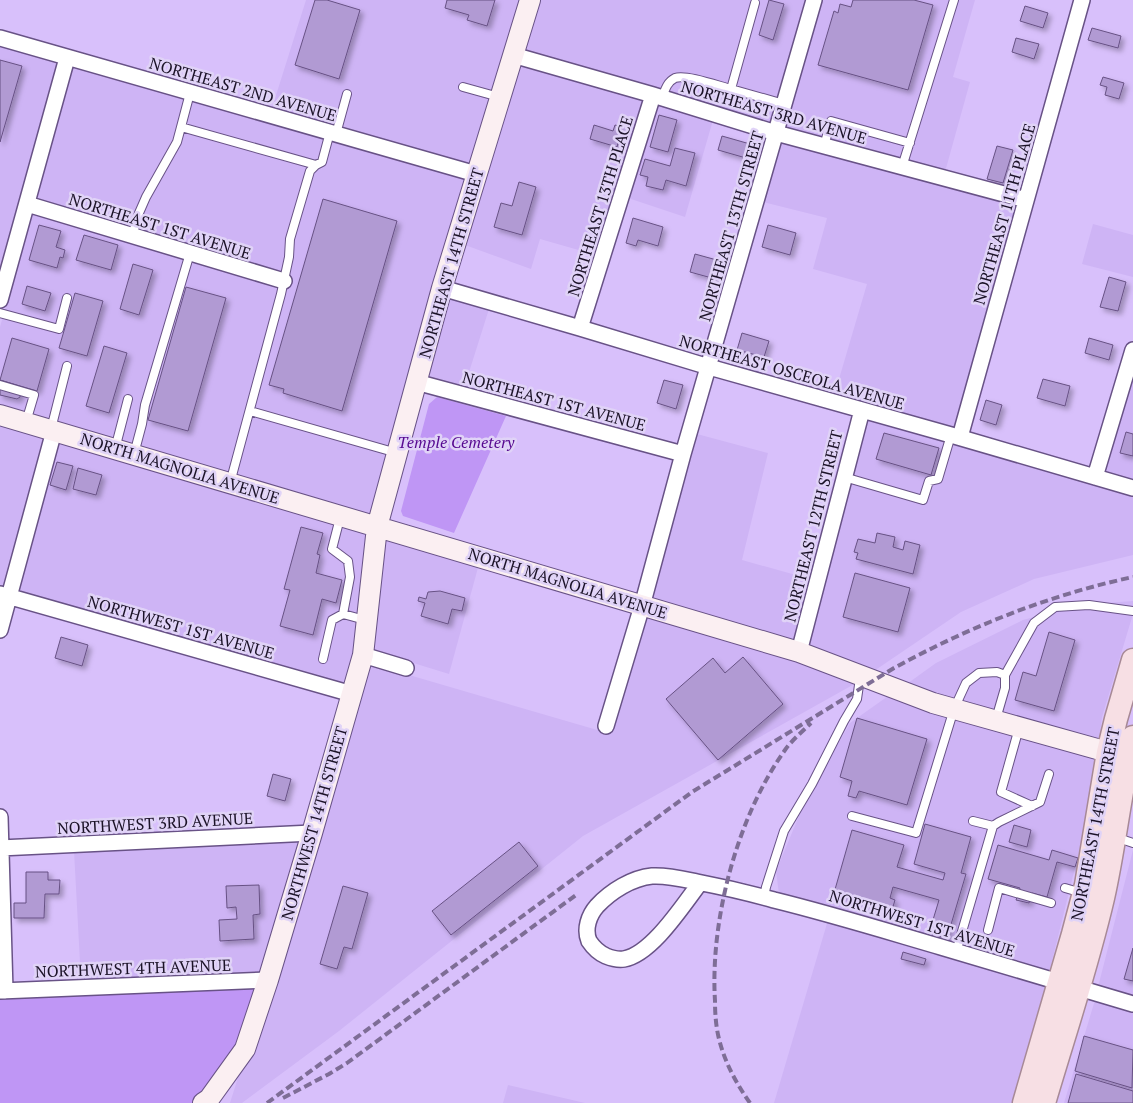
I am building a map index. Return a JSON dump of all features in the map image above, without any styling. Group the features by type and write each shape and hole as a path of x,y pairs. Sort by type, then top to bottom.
{"main road":[{"name":"NORTHEAST 14TH STREET","path":"1024,1103 1069,985 1091,862 1125,752 1116,719 1133,660"},
{"path":"1084,894 1128,841 1133,813"},
{"path":"1044,1103 1069,985"}],"street":[{"name":"NORTHEAST 14TH STREET","path":"377,527 442,288 530,0"},
{"name":"NORTHEAST 13TH STREET","path":"606,726 642,606 683,454 814,0"},
{"name":"NORTHEAST 11TH PLACE","path":"955,436 1026,200 1082,0"},
{"name":"NORTHEAST 2ND AVENUE","path":"0,38 476,174"},
{"name":"NORTHEAST 3RD AVENUE","path":"514,55 657,96 776,133 1026,200"},
{"path":"0,300 4,270 27,204 67,58"},
{"name":"NORTHEAST 13TH PLACE","path":"580,328 657,96"},
{"name":"NORTHEAST 1ST AVENUE","path":"27,204 284,281"},
{"name":"NORTHEAST OSCEOLA AVENUE","path":"442,288 709,367 1133,488"},
{"path":"1095,478 1133,350"},
{"name":"NORTHEAST 1ST AVENUE","path":"416,382 683,454"},
{"name":"NORTHEAST 12TH STREET","path":"799,652 862,410"},
{"name":"NORTH MAGNOLIA AVENUE","path":"0,415 799,652 933,703 995,721 1125,752"},
{"path":"0,630 5,596 53,430"},
{"name":"NORTHWEST 14TH STREET","path":"203,1103 209,1099 245,1049 268,980 363,655 377,527"},
{"name":"NORTHWEST 1ST AVENUE","path":"5,596 352,694"},
{"path":"363,655 406,668"},
{"path":"0,817 3,991"},
{"name":"NORTHWEST 3RD AVENUE","path":"1,848 312,833"},
{"name":"NORTHWEST 1ST AVENUE","path":"700,883 668,924 650,943 636,954 624,959 611,958 599,952 590,943 587,928 591,914 600,902 626,885 642,878 665,876 726,887 826,912 1133,1004"},
{"name":"NORTHWEST 4TH AVENUE","path":"3,991 268,980"}],"lane":[{"path":"902,167 954,0"},
{"path":"731,89 755,3"},
{"path":"657,96 676,78 688,77 784,104"},
{"path":"463,87 500,98"},
{"path":"132,236 146,197 177,142 190,92"},
{"path":"230,483 282,294 293,226 310,171 316,164 322,162 347,94"},
{"path":"824,146 831,120 910,143"},
{"path":"181,127 316,164"},
{"path":"134,454 145,405 190,253"},
{"path":"0,313 59,329 67,298"},
{"path":"53,430 67,366"},
{"path":"0,385 34,395 26,422"},
{"path":"115,449 128,399"},
{"path":"250,411 397,453"},
{"path":"844,477 923,500 929,480 938,479 955,436"},
{"path":"341,516 332,549 348,561 350,577 343,614"},
{"path":"995,721 1005,688 1005,675 1034,623 1055,607 1089,605 1133,611"},
{"path":"323,659 332,620 343,614 367,620"},
{"path":"852,816 916,833 954,709 966,683 979,673 997,672 1005,675"},
{"path":"764,897 784,832 857,699 860,676"},
{"path":"1019,727 1000,792 1032,806"},
{"path":"956,952 992,826 1040,802 1049,774"},
{"path":"973,821 992,826"},
{"path":"988,930 999,888 1051,903"}],"shaded area":[{"path":"306,0 522,0 471,165 272,108"},
{"path":"537,0 806,0 770,125 522,51"},
{"path":"821,0 975,0 953,77 970,82 945,172 784,129"},
{"path":"0,45 59,62 0,273"},
{"path":"518,63 644,99 596,255 540,239 531,269 465,245"},
{"path":"73,66 467,178 372,519 0,408 0,327 32,212 288,289 292,277 35,200"},
{"path":"658,103 713,120 685,217 628,198"},
{"path":"781,141 1017,204 954,429 834,396 867,284 813,269 827,218 763,202"},
{"path":"1093,224 1133,235 1133,277 1082,264"},
{"path":"447,296 489,309 464,388 425,378"},
{"path":"1133,376 1133,481 1104,473"},
{"path":"867,418 1133,494 1133,555 1034,579 961,612 871,673 807,648"},
{"path":"0,422 46,435 4,589 0,588"},
{"path":"697,434 768,453 742,560 810,579 826,520 794,644 650,601"},
{"path":"60,439 370,531 356,653 347,686 18,593"},
{"path":"384,535 479,564 449,674 371,650"},
{"path":"1133,601 1133,614 1102,717 1099,743 904,686 936,663 1023,620 1079,605"},
{"path":"647,614 797,658 858,682 583,836 339,1031 242,1103 230,1103 368,663 611,734"},
{"path":"891,694 1097,756 1094,791 1049,973 779,894 776,871 804,804 850,723"},
{"path":"302,840 262,974 81,981 74,851"},
{"path":"1133,850 1133,998 1098,987"},
{"path":"828,920 1046,985 1012,1103 774,1103"},
{"path":"1095,1000 1133,1011 1133,1103 1064,1103"},
{"path":"508,1085 585,1103 503,1103"}],"green space":[{"name":"Temple Cemetery","path":"437,397 506,416 454,533 403,516 401,511 429,404"},
{"path":"258,987 239,1046 203,1094 192,1103 0,1103 0,997"}],"building":[{"path":"315,0 327,0 360,10 339,79 295,65"},
{"path":"447,0 495,0 487,26 467,20 469,15 445,8"},
{"path":"769,0 784,4 773,40 759,35"},
{"path":"853,0 914,0 933,5 908,90 818,65 834,11 838,13 840,4 851,7"},
{"path":"1025,6 1048,13 1043,28 1020,21"},
{"path":"1092,28 1121,36 1118,48 1088,40"},
{"path":"1016,38 1039,44 1034,59 1012,52"},
{"path":"0,60 22,66 0,142"},
{"path":"1103,77 1124,83 1119,99 1105,95 1107,87 1100,85"},
{"path":"659,115 677,120 668,152 650,147"},
{"path":"594,125 613,131 615,125 622,127 617,147 590,139"},
{"path":"722,136 750,144 746,158 718,150"},
{"path":"997,146 1013,150 1003,183 987,179"},
{"path":"675,148 695,153 686,186 666,180 663,190 646,186 648,177 640,175 645,159 670,166"},
{"path":"519,182 536,187 522,235 494,227 501,203 512,206"},
{"path":"323,199 397,221 342,411 283,393 284,389 269,385"},
{"path":"633,218 663,227 658,246 638,240 636,246 626,243"},
{"path":"39,225 61,231 56,247 65,250 63,258 60,257 57,268 29,260"},
{"path":"768,225 796,233 790,255 762,247"},
{"path":"84,235 118,245 111,270 76,260"},
{"path":"695,254 724,262 719,280 690,272"},
{"path":"133,264 153,270 139,315 120,309"},
{"path":"1109,277 1126,282 1118,311 1100,307"},
{"path":"27,286 51,293 45,311 22,304"},
{"path":"186,287 226,298 188,431 148,420"},
{"path":"75,293 103,301 87,356 59,348"},
{"path":"742,333 769,341 764,357 737,350"},
{"path":"12,338 49,349 37,391 0,380"},
{"path":"1089,338 1113,345 1109,360 1085,353"},
{"path":"104,346 127,353 109,413 86,406"},
{"path":"1043,379 1070,386 1065,406 1037,398"},
{"path":"0,380 22,387 20,397 17,399 0,395"},
{"path":"664,380 683,385 676,409 657,403"},
{"path":"986,400 1002,405 996,425 980,420"},
{"path":"1126,432 1133,434 1133,456 1120,453"},
{"path":"884,433 939,448 931,475 876,459"},
{"path":"57,462 73,466 66,490 50,485"},
{"path":"78,468 102,475 96,495 73,489"},
{"path":"301,527 323,533 317,554 320,555 316,573 342,580 336,603 322,599 313,635 280,626 290,590 284,589"},
{"path":"877,533 895,537 893,547 903,550 905,541 920,545 913,574 856,559 858,553 854,552 858,539 875,543"},
{"path":"855,573 910,588 898,632 843,617"},
{"path":"440,591 465,598 462,611 452,609 448,624 421,616 425,603 418,601 419,597 426,599 428,592"},
{"path":"1049,632 1075,640 1054,711 1015,700 1023,672 1036,676"},
{"path":"61,637 88,645 82,666 55,658"},
{"path":"743,657 783,704 718,760 666,699 713,658 725,673"},
{"path":"857,718 927,739 907,805 859,791 856,798 848,796 852,781 840,777"},
{"path":"273,774 291,779 285,801 267,796"},
{"path":"925,824 971,837 961,873 966,874 947,938 929,933 939,900 893,887 890,898 895,900 892,910 834,893 852,830 904,845 897,867 943,880 945,873 914,864"},
{"path":"1014,825 1031,830 1027,847 1009,842"},
{"path":"519,842 538,866 451,935 432,911"},
{"path":"998,845 1049,860 1052,850 1078,858 1075,867 1057,862 1047,897 1032,893 1029,903 1016,900 1020,888 988,879"},
{"path":"26,872 48,872 48,880 60,880 59,894 45,894 44,918 14,918 14,903 26,903"},
{"path":"259,885 260,914 253,915 254,939 220,941 219,920 237,919 236,907 227,908 226,886"},
{"path":"343,886 368,893 352,949 344,947 337,969 320,964"},
{"path":"1133,948 1133,981 1124,979"},
{"path":"903,952 926,959 924,965 901,959"},
{"path":"1084,1036 1133,1050 1132,1088 1075,1071"},
{"path":"1076,1074 1133,1091 1133,1103 1068,1103"}],"railway":[{"path":"267,1103 692,792 894,668 951,639 1010,614 1071,593 1133,577"},
{"path":"750,1103 728,1065 721,1048 716,1025 715,970 722,904 740,838 753,806 785,750 811,723"},
{"path":"283,1098 347,1063 576,895"}]}
